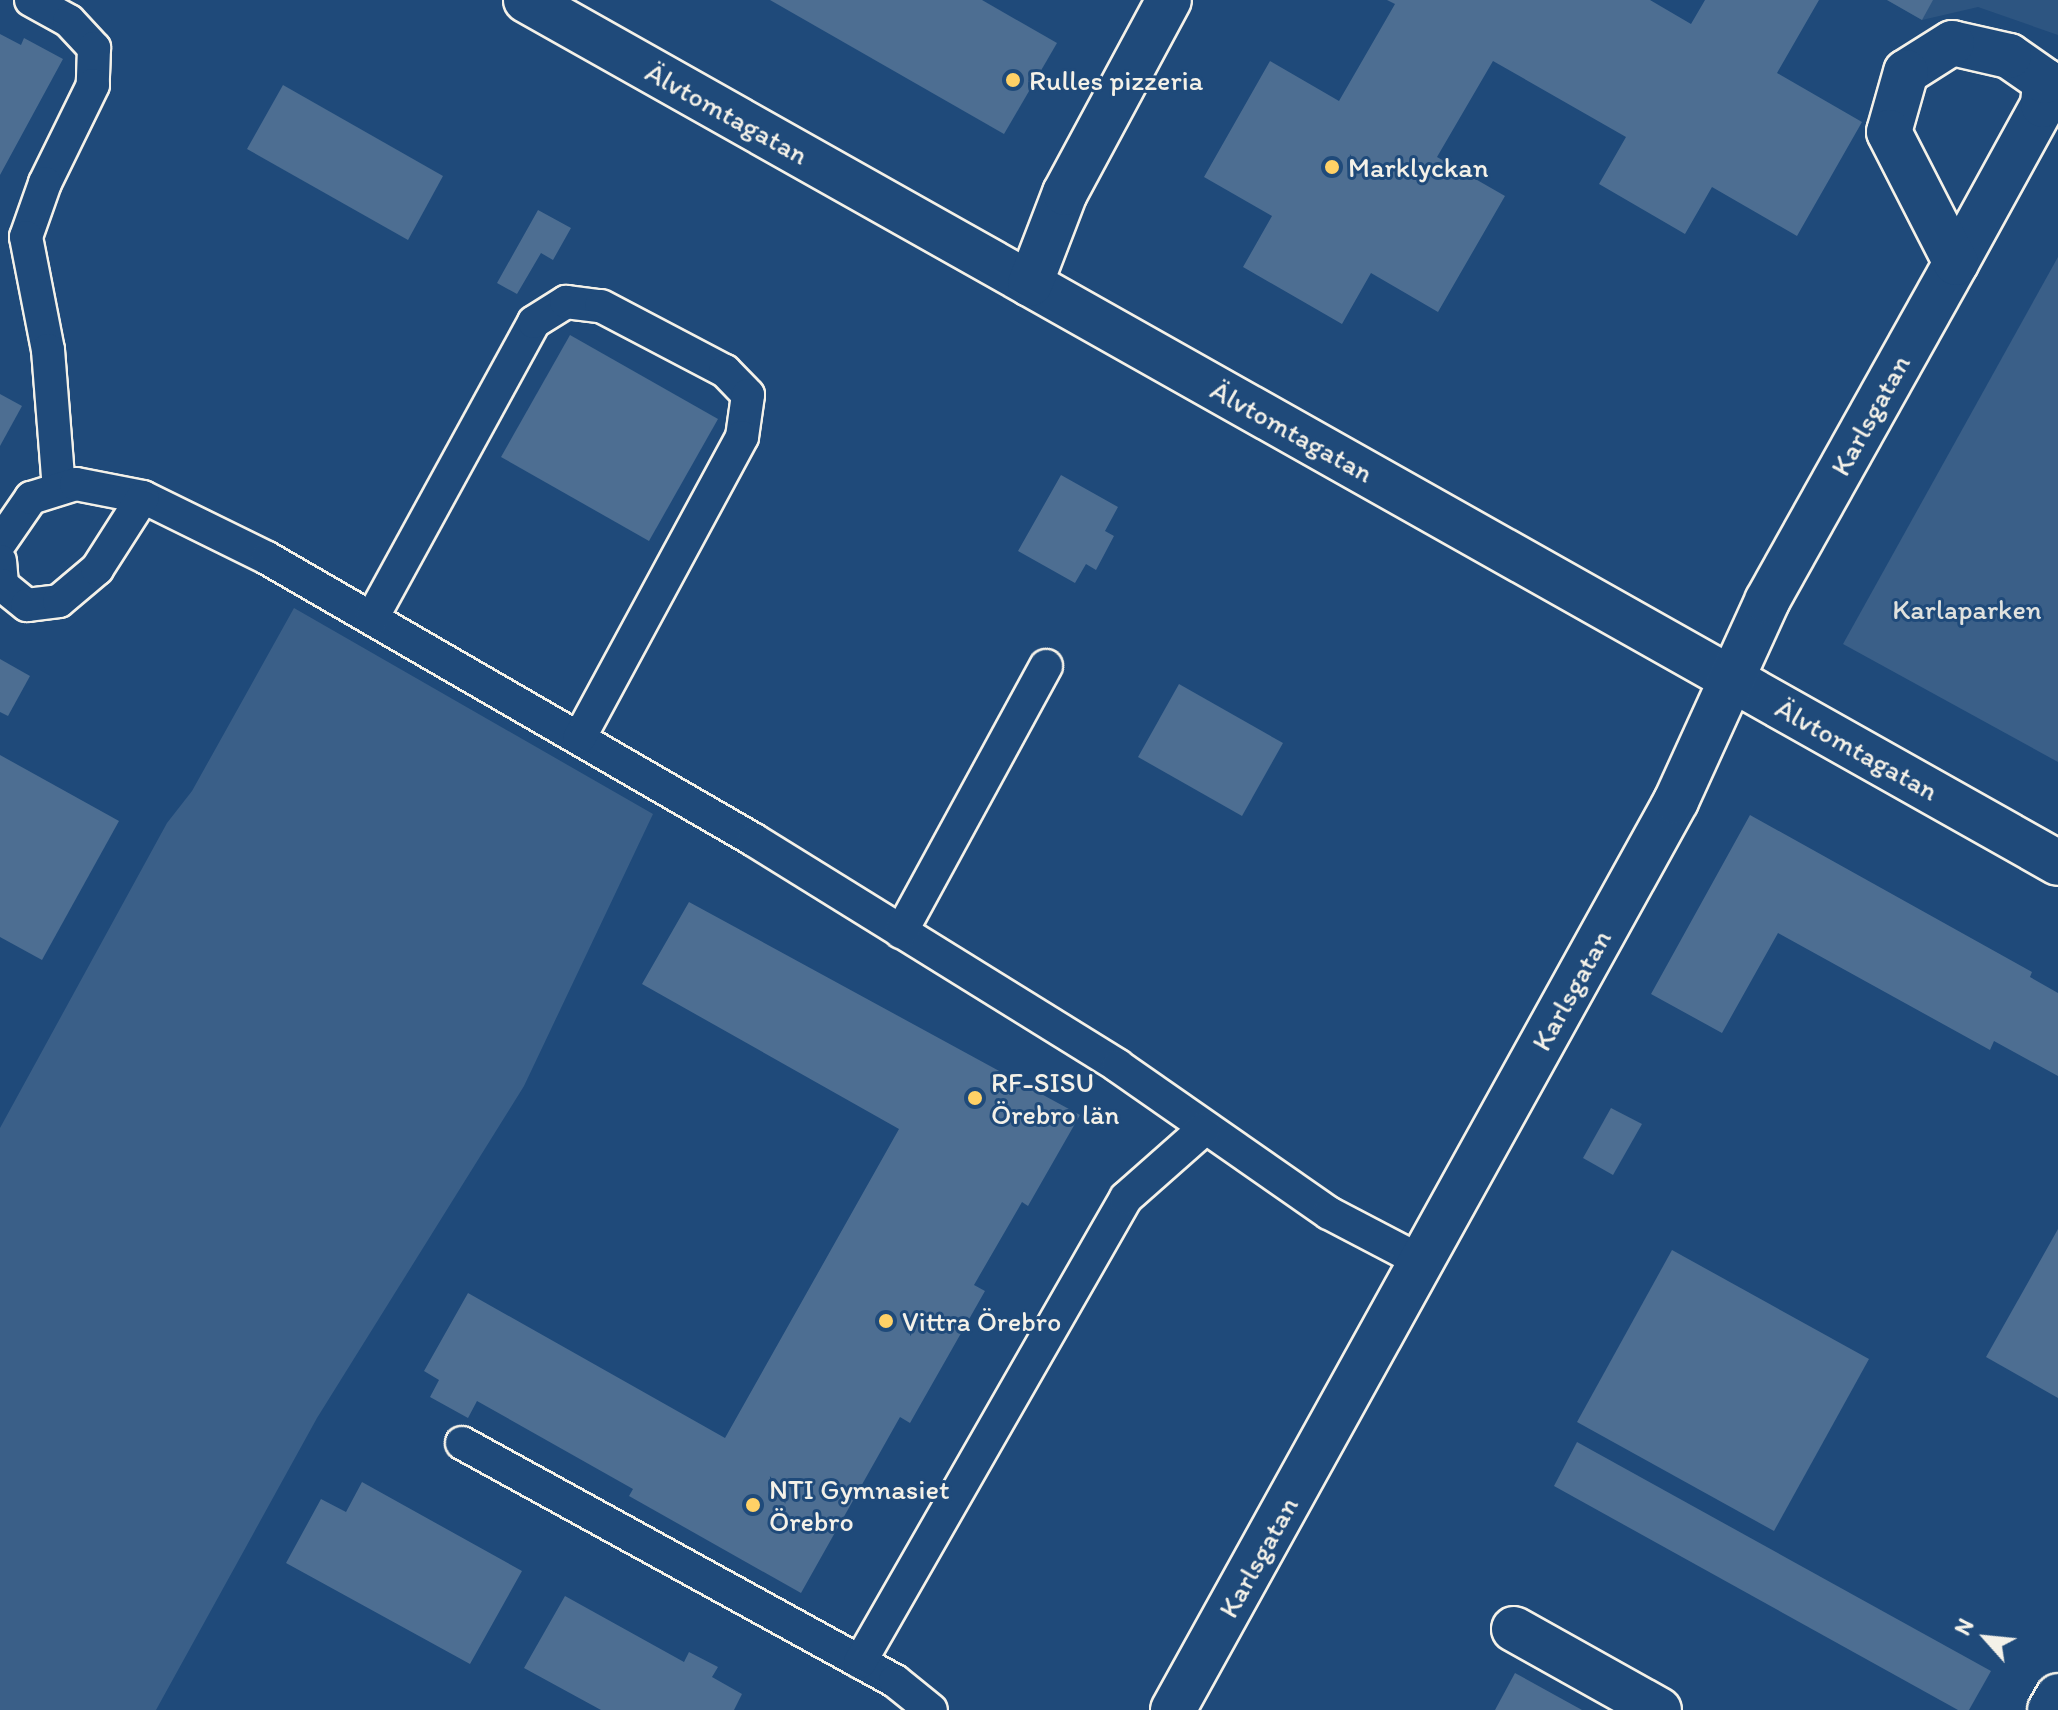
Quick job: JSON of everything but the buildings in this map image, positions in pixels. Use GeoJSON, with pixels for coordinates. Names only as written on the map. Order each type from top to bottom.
{"type":"FeatureCollection","features":[{"type":"Feature","properties":{"kind":"street","name":"Älvtomtagatan"},"geometry":{"type":"LineString","coordinates":[[526,0],[2058,863]]}},
{"type":"Feature","properties":{"kind":"street"},"geometry":{"type":"LineString","coordinates":[[1030,284],[1065,193],[1169,0]]}},
{"type":"Feature","properties":{"kind":"street","name":"Karlsgatan"},"geometry":{"type":"LineString","coordinates":[[1173,1710],[1676,801],[1729,677],[2043,105],[2045,81],[2009,56],[1952,43],[1906,72],[1889,132],[1956,263]]}},
{"type":"Feature","properties":{"kind":"street"},"geometry":{"type":"LineString","coordinates":[[1514,1629],[1659,1710]]}},
{"type":"Feature","properties":{"kind":"street"},"geometry":{"type":"LineString","coordinates":[[2050,1710],[2058,1696]]}},
{"type":"Feature","properties":{"kind":"lane"},"geometry":{"type":"LineString","coordinates":[[31,0],[69,21],[94,48],[93,85],[45,183],[26,237],[48,350],[59,489]]}},
{"type":"Feature","properties":{"kind":"lane"},"geometry":{"type":"LineString","coordinates":[[372,618],[534,322],[566,302],[601,306],[725,371],[748,395],[742,437],[579,738]]}},
{"type":"Feature","properties":{"kind":"lane"},"geometry":{"type":"LineString","coordinates":[[0,543],[31,498],[76,484],[143,497],[267,558],[579,738],[901,932],[1118,1066],[1204,1129],[1329,1213],[1421,1261]]}},
{"type":"Feature","properties":{"kind":"lane"},"geometry":{"type":"LineString","coordinates":[[0,561],[2,585],[27,605],[59,601],[97,569],[143,497]]}},
{"type":"Feature","properties":{"kind":"lane"},"geometry":{"type":"LineString","coordinates":[[901,932],[1046,666]]}},
{"type":"Feature","properties":{"kind":"lane"},"geometry":{"type":"LineString","coordinates":[[860,1662],[1126,1198],[1204,1129]]}},
{"type":"Feature","properties":{"kind":"lane"},"geometry":{"type":"LineString","coordinates":[[462,1443],[860,1662],[931,1710]]}},
{"type":"Feature","properties":{"kind":"shaded area"},"geometry":{"type":"Polygon","coordinates":[[[1887,0],[2058,0],[2058,35],[1978,7],[1922,20],[1887,0]]]}},
{"type":"Feature","properties":{"kind":"green space","name":"Karlaparken"},"geometry":{"type":"Polygon","coordinates":[[[2058,257],[2058,762],[1843,644],[2058,257]]]}},
{"type":"Feature","properties":{"kind":"green space"},"geometry":{"type":"Polygon","coordinates":[[[294,608],[653,814],[524,1086],[317,1418],[156,1710],[0,1710],[0,1128],[167,823],[192,791],[294,608]]]}},
{"type":"Feature","properties":{"kind":"place","name":"Rulles pizzeria"},"geometry":{"type":"Point","coordinates":[1013,80]}},
{"type":"Feature","properties":{"kind":"place","name":"Marklyckan"},"geometry":{"type":"Point","coordinates":[1332,167]}},
{"type":"Feature","properties":{"kind":"place","name":"RF-SISU Örebro län"},"geometry":{"type":"Point","coordinates":[975,1098]}},
{"type":"Feature","properties":{"kind":"place","name":"Vittra Örebro"},"geometry":{"type":"Point","coordinates":[886,1321]}},
{"type":"Feature","properties":{"kind":"place","name":"NTI Gymnasiet Örebro"},"geometry":{"type":"Point","coordinates":[753,1505]}}]}
